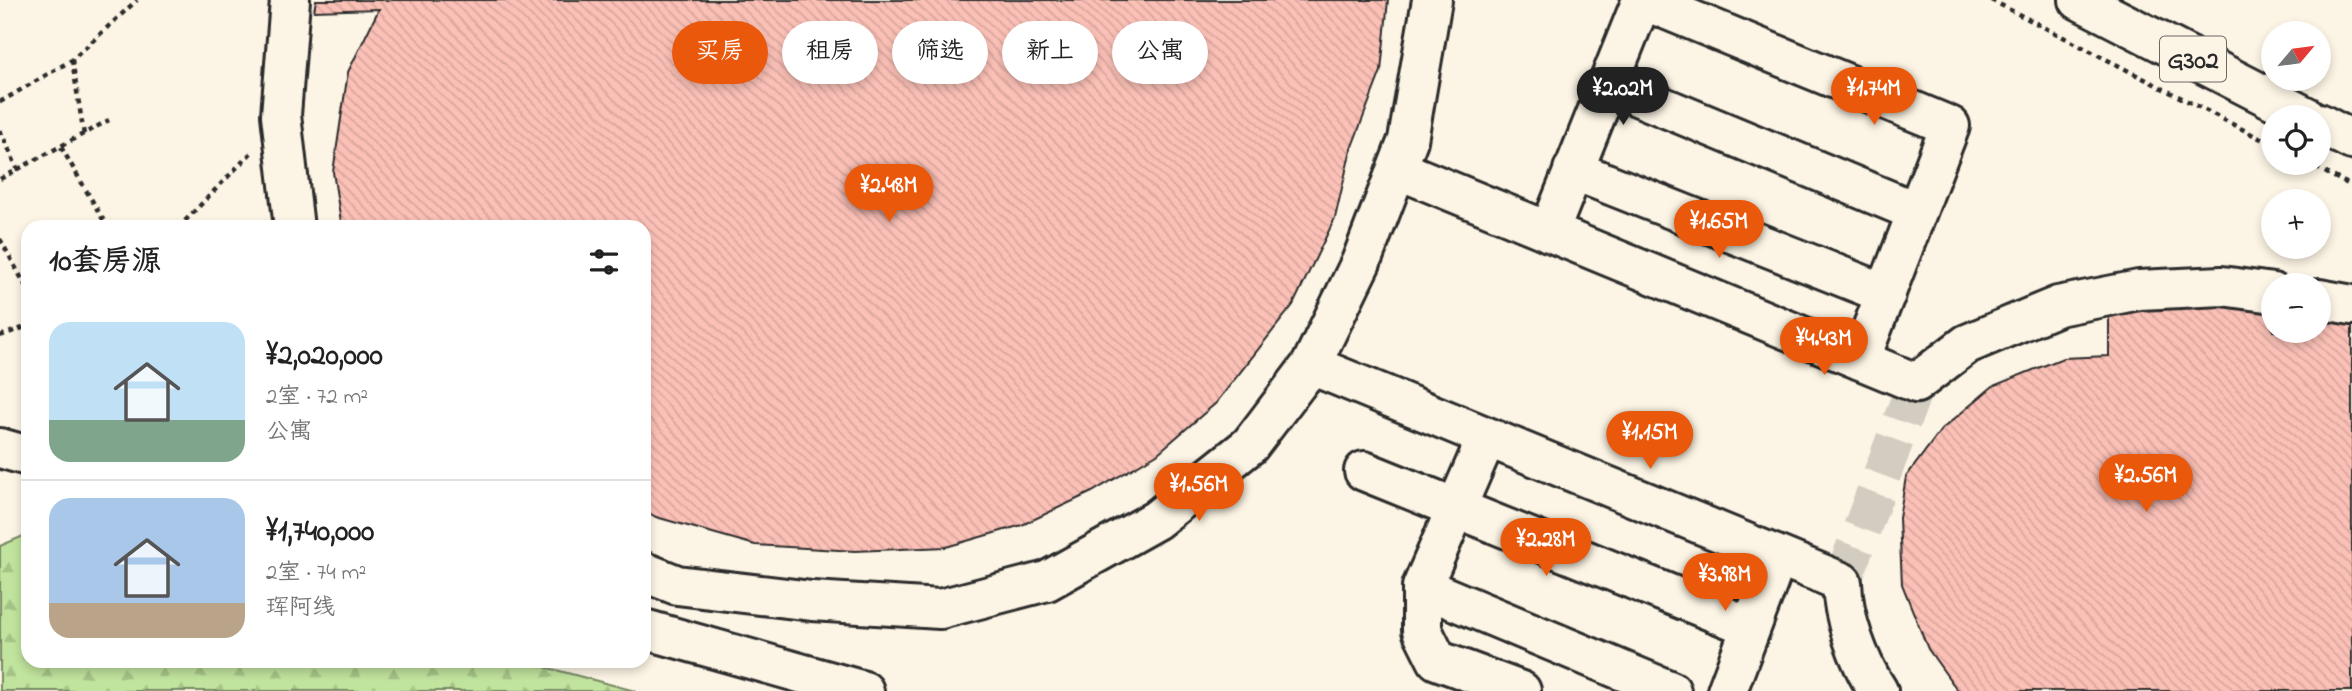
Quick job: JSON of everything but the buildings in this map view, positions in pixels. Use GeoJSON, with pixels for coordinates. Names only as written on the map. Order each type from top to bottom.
{"type":"FeatureCollection","features":[{"type":"Feature","properties":{"kind":"main road"},"geometry":{"type":"LineString","coordinates":[[290,0],[281,115],[293,220]]}},
{"type":"Feature","properties":{"kind":"main road"},"geometry":{"type":"LineString","coordinates":[[651,575],[677,584],[812,601],[940,609],[1046,581],[1156,520],[1250,445],[1311,365],[1361,262],[1408,140],[1432,0]]}},
{"type":"Feature","properties":{"kind":"main road"},"geometry":{"type":"LineString","coordinates":[[1549,232],[1642,0],[1950,127],[1860,360]]}},
{"type":"Feature","properties":{"kind":"main road","name":"G302"},"geometry":{"type":"LineString","coordinates":[[2080,0],[2284,105]]}},
{"type":"Feature","properties":{"kind":"main road"},"geometry":{"type":"LineString","coordinates":[[1608,84],[1917,212]]}},
{"type":"Feature","properties":{"kind":"main road"},"geometry":{"type":"LineString","coordinates":[[2331,129],[2352,140]]}},
{"type":"Feature","properties":{"kind":"main road"},"geometry":{"type":"LineString","coordinates":[[1397,169],[1916,383],[1967,344],[2058,306],[2139,290],[2222,286],[2261,291]]}},
{"type":"Feature","properties":{"kind":"main road"},"geometry":{"type":"LineString","coordinates":[[1573,170],[1886,294]]}},
{"type":"Feature","properties":{"kind":"main road"},"geometry":{"type":"LineString","coordinates":[[2331,301],[2352,305]]}},
{"type":"Feature","properties":{"kind":"main road"},"geometry":{"type":"LineString","coordinates":[[1311,365],[1842,582],[1843,605],[1866,672],[1878,691]]}},
{"type":"Feature","properties":{"kind":"main road"},"geometry":{"type":"LineString","coordinates":[[1487,436],[1422,587],[1422,630],[1437,660],[1521,691]]}},
{"type":"Feature","properties":{"kind":"main road"},"geometry":{"type":"LineString","coordinates":[[0,448],[21,454]]}},
{"type":"Feature","properties":{"kind":"main road"},"geometry":{"type":"LineString","coordinates":[[1364,471],[1455,510],[1751,627]]}},
{"type":"Feature","properties":{"kind":"main road"},"geometry":{"type":"LineString","coordinates":[[1727,691],[1778,556]]}},
{"type":"Feature","properties":{"kind":"main road"},"geometry":{"type":"LineString","coordinates":[[1422,587],[1663,689]]}},
{"type":"Feature","properties":{"kind":"main road"},"geometry":{"type":"LineString","coordinates":[[651,631],[864,691]]}},
{"type":"Feature","properties":{"kind":"path"},"geometry":{"type":"LineString","coordinates":[[0,102],[72,60],[137,0]]}},
{"type":"Feature","properties":{"kind":"path"},"geometry":{"type":"LineString","coordinates":[[1991,0],[2261,139]]}},
{"type":"Feature","properties":{"kind":"path"},"geometry":{"type":"LineString","coordinates":[[72,60],[84,135]]}},
{"type":"Feature","properties":{"kind":"path"},"geometry":{"type":"LineString","coordinates":[[0,179],[109,120]]}},
{"type":"Feature","properties":{"kind":"path"},"geometry":{"type":"LineString","coordinates":[[0,130],[18,170]]}},
{"type":"Feature","properties":{"kind":"path"},"geometry":{"type":"LineString","coordinates":[[186,220],[254,149],[282,134]]}},
{"type":"Feature","properties":{"kind":"path"},"geometry":{"type":"LineString","coordinates":[[61,147],[103,220]]}},
{"type":"Feature","properties":{"kind":"path"},"geometry":{"type":"LineString","coordinates":[[2330,175],[2352,186]]}},
{"type":"Feature","properties":{"kind":"path"},"geometry":{"type":"LineString","coordinates":[[0,239],[21,277]]}},
{"type":"Feature","properties":{"kind":"path"},"geometry":{"type":"LineString","coordinates":[[0,337],[21,329]]}},
{"type":"Feature","properties":{"kind":"green space"},"geometry":{"type":"Polygon","coordinates":[[[21,537],[21,668],[549,668],[635,691],[0,691],[0,546],[21,537]]]}},
{"type":"Feature","properties":{"kind":"tunnel"},"geometry":{"type":"LineString","coordinates":[[1842,582],[1916,383]]}}]}
